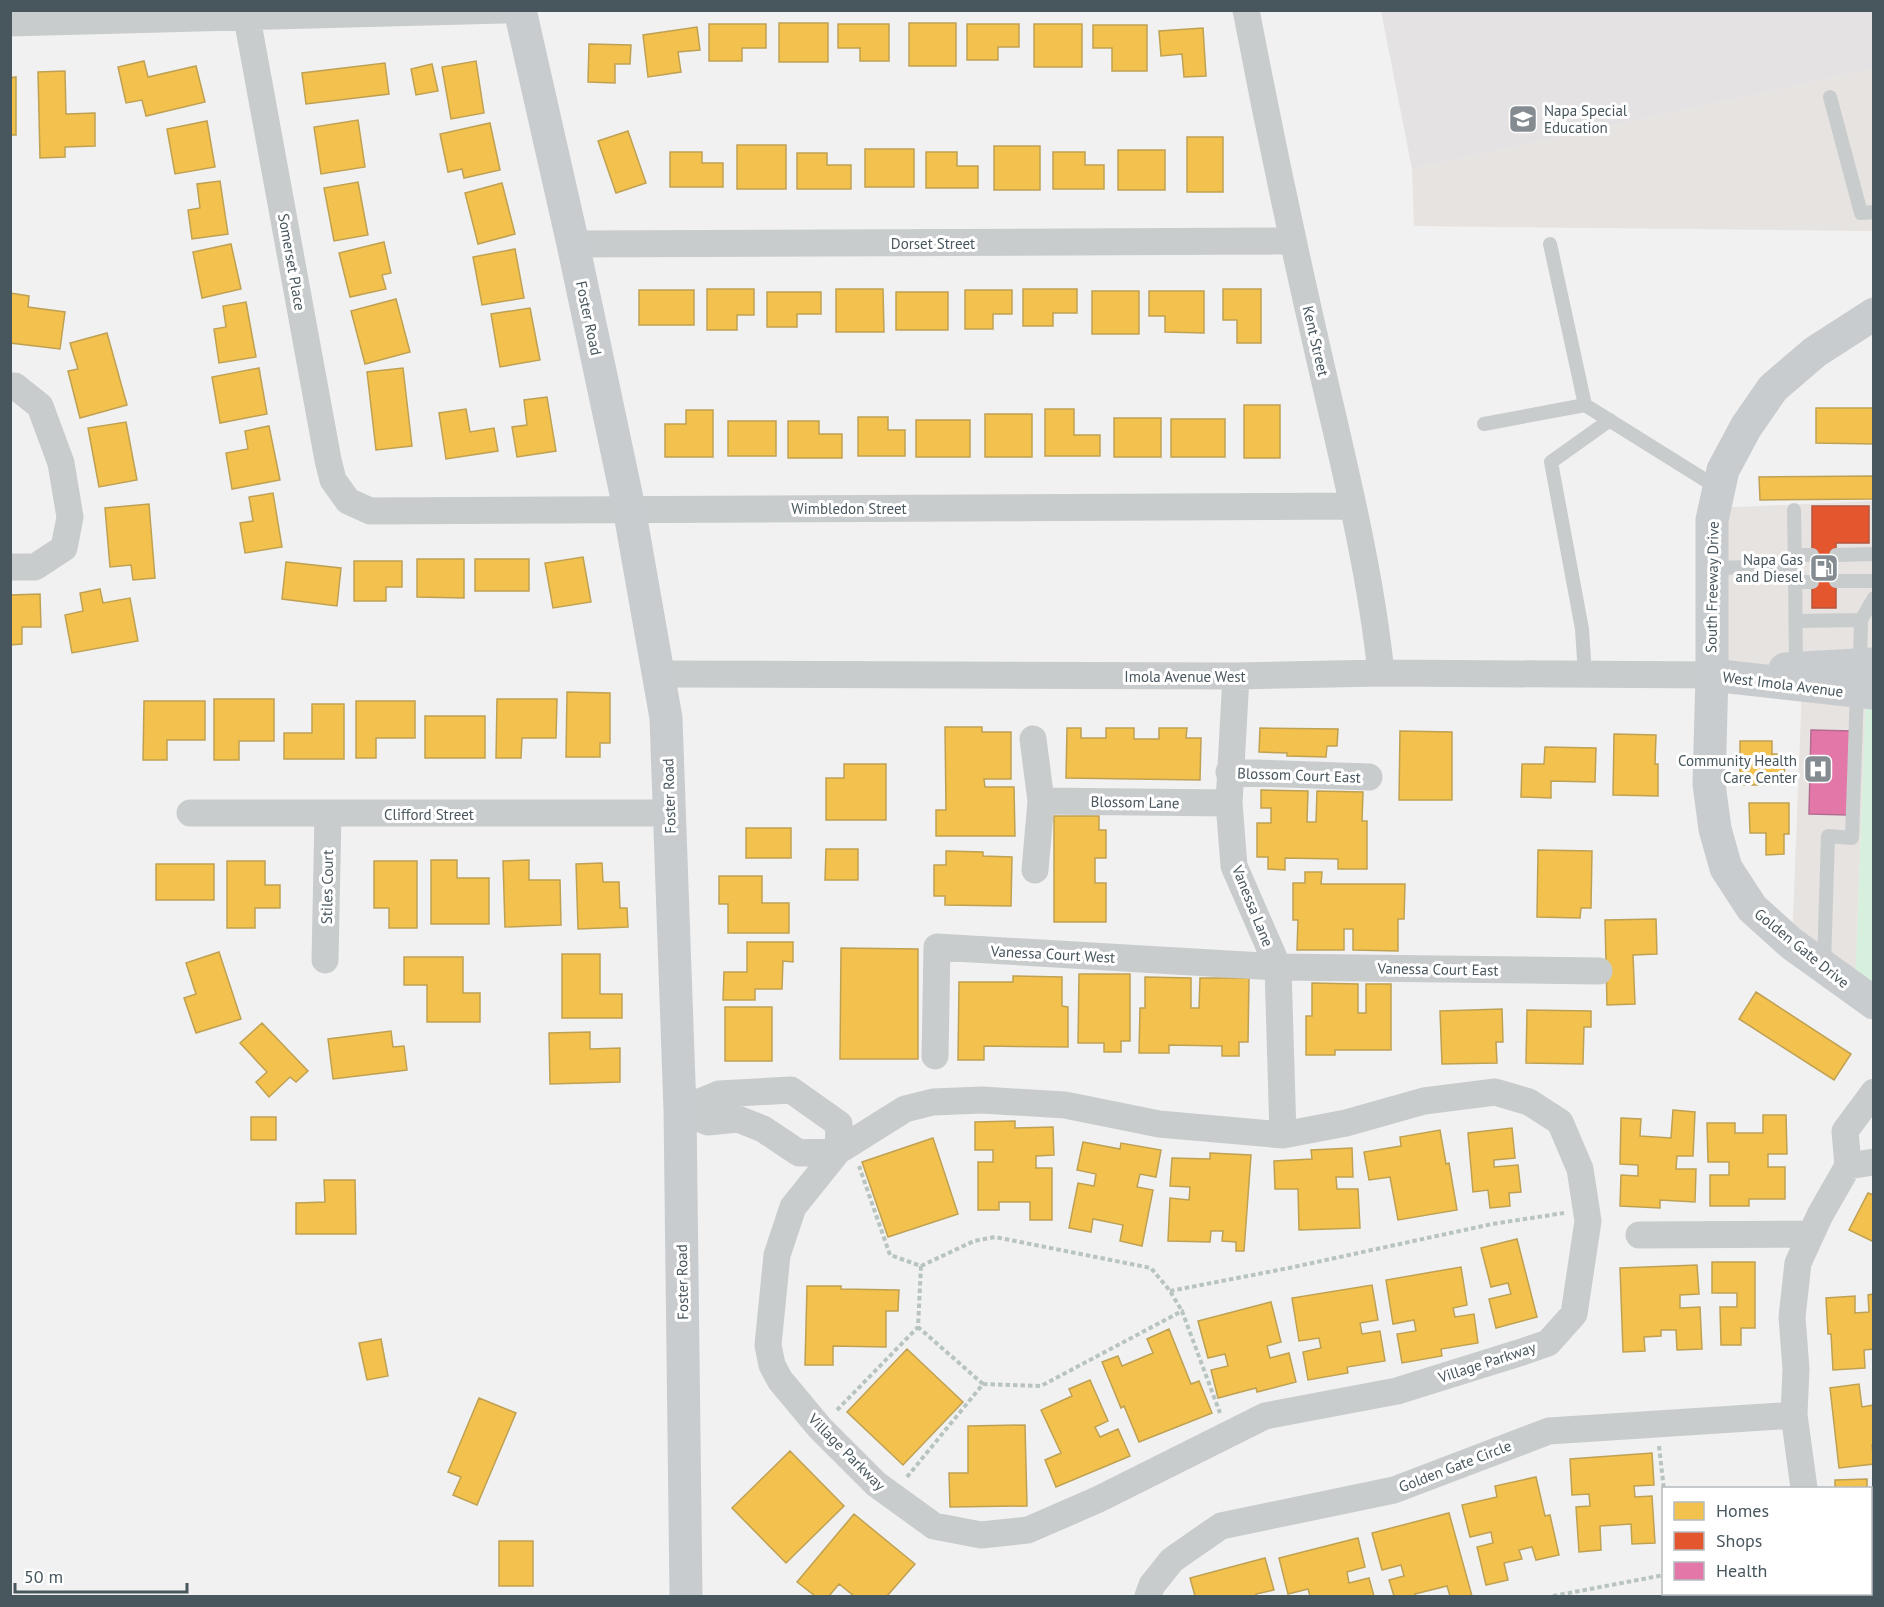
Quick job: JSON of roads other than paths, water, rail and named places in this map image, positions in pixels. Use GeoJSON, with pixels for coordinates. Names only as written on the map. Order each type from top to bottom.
{"type":"FeatureCollection","features":[{"type":"Feature","properties":{"kind":"street"},"geometry":{"type":"LineString","coordinates":[[10,23],[504,10]]}},
{"type":"Feature","properties":{"kind":"street","name":"Foster Road"},"geometry":{"type":"LineString","coordinates":[[520,10],[629,508],[666,718],[680,1110],[686,1596]]}},
{"type":"Feature","properties":{"kind":"street","name":"Kent Street"},"geometry":{"type":"LineString","coordinates":[[1246,10],[1293,241],[1353,506],[1378,642],[1381,673]]}},
{"type":"Feature","properties":{"kind":"street","name":"Somerset Place"},"geometry":{"type":"LineString","coordinates":[[247,18],[328,460],[333,480],[348,501]]}},
{"type":"Feature","properties":{"kind":"street","name":"Dorset Street"},"geometry":{"type":"LineString","coordinates":[[573,244],[1293,241]]}},
{"type":"Feature","properties":{"kind":"street","name":"South Freeway Drive"},"geometry":{"type":"LineString","coordinates":[[1712,675],[1712,520],[1723,470],[1746,426],[1773,388],[1815,352],[1874,314]]}},
{"type":"Feature","properties":{"kind":"street"},"geometry":{"type":"LineString","coordinates":[[10,386],[15,386],[40,406],[61,463],[70,517],[64,548],[35,567],[10,567]]}},
{"type":"Feature","properties":{"kind":"street","name":"Wimbledon Street"},"geometry":{"type":"LineString","coordinates":[[348,501],[370,511],[1353,506]]}},
{"type":"Feature","properties":{"kind":"street","name":"Imola Avenue West"},"geometry":{"type":"LineString","coordinates":[[658,674],[1712,675]]}},
{"type":"Feature","properties":{"kind":"street","name":"West Imola Avenue"},"geometry":{"type":"LineString","coordinates":[[1712,675],[1866,678]]}},
{"type":"Feature","properties":{"kind":"street","name":"Golden Gate Drive"},"geometry":{"type":"LineString","coordinates":[[1712,675],[1708,784],[1715,829],[1726,868],[1752,908],[1792,944],[1874,1003]]}},
{"type":"Feature","properties":{"kind":"street","name":"Vanessa Lane"},"geometry":{"type":"LineString","coordinates":[[1236,676],[1229,803],[1234,866],[1278,966],[1283,1135]]}},
{"type":"Feature","properties":{"kind":"street"},"geometry":{"type":"LineString","coordinates":[[1033,739],[1041,801],[1035,870]]}},
{"type":"Feature","properties":{"kind":"street","name":"Blossom Court East"},"geometry":{"type":"LineString","coordinates":[[1230,772],[1369,777]]}},
{"type":"Feature","properties":{"kind":"street","name":"Blossom Lane"},"geometry":{"type":"LineString","coordinates":[[1041,801],[1229,803]]}},
{"type":"Feature","properties":{"kind":"street","name":"Clifford Street"},"geometry":{"type":"LineString","coordinates":[[190,813],[669,813]]}},
{"type":"Feature","properties":{"kind":"street","name":"Stiles Court"},"geometry":{"type":"LineString","coordinates":[[325,960],[328,814]]}},
{"type":"Feature","properties":{"kind":"street","name":"Vanessa Court West"},"geometry":{"type":"LineString","coordinates":[[935,1056],[938,947],[1278,966]]}},
{"type":"Feature","properties":{"kind":"street","name":"Vanessa Court East"},"geometry":{"type":"LineString","coordinates":[[1278,966],[1599,971]]}},
{"type":"Feature","properties":{"kind":"street"},"geometry":{"type":"LineString","coordinates":[[680,1110],[719,1094],[791,1090],[839,1124],[844,1147]]}},
{"type":"Feature","properties":{"kind":"street","name":"Village Parkway"},"geometry":{"type":"LineString","coordinates":[[1495,1092],[1529,1102],[1560,1122],[1580,1169],[1588,1221],[1574,1314],[1548,1343],[1397,1391],[1265,1416],[1099,1499],[1028,1530],[981,1535],[934,1526],[876,1484],[819,1428],[780,1380],[772,1365],[768,1345],[777,1255],[793,1207],[844,1147],[905,1109],[933,1102],[982,1100],[1065,1105],[1159,1124],[1283,1135],[1346,1124],[1424,1101],[1495,1092]]}},
{"type":"Feature","properties":{"kind":"street"},"geometry":{"type":"LineString","coordinates":[[1804,1487],[1794,1415],[1796,1369],[1792,1317],[1798,1263],[1820,1215],[1861,1164],[1845,1131],[1874,1092]]}},
{"type":"Feature","properties":{"kind":"street","name":"Village Parkway"},"geometry":{"type":"LineString","coordinates":[[680,1110],[708,1122],[738,1119],[763,1129],[799,1153],[844,1147]]}},
{"type":"Feature","properties":{"kind":"street"},"geometry":{"type":"LineString","coordinates":[[1639,1235],[1811,1234]]}},
{"type":"Feature","properties":{"kind":"street","name":"Golden Gate Circle"},"geometry":{"type":"LineString","coordinates":[[1148,1596],[1152,1585],[1172,1560],[1221,1526],[1394,1490],[1549,1431],[1794,1415]]}},
{"type":"Feature","properties":{"kind":"lane"},"geometry":{"type":"LineString","coordinates":[[1830,97],[1861,213],[1874,212]]}},
{"type":"Feature","properties":{"kind":"lane"},"geometry":{"type":"LineString","coordinates":[[1550,244],[1586,405]]}},
{"type":"Feature","properties":{"kind":"lane"},"geometry":{"type":"LineString","coordinates":[[1484,424],[1586,405],[1719,489]]}},
{"type":"Feature","properties":{"kind":"lane"},"geometry":{"type":"LineString","coordinates":[[1585,675],[1582,629],[1551,462],[1610,420]]}},
{"type":"Feature","properties":{"kind":"lane"},"geometry":{"type":"LineString","coordinates":[[1794,510],[1796,676]]}},
{"type":"Feature","properties":{"kind":"lane"},"geometry":{"type":"LineString","coordinates":[[1712,568],[1795,560],[1812,555]]}},
{"type":"Feature","properties":{"kind":"lane"},"geometry":{"type":"LineString","coordinates":[[1836,555],[1874,555]]}},
{"type":"Feature","properties":{"kind":"lane"},"geometry":{"type":"LineString","coordinates":[[1836,581],[1874,581]]}},
{"type":"Feature","properties":{"kind":"lane"},"geometry":{"type":"LineString","coordinates":[[1796,582],[1812,582]]}},
{"type":"Feature","properties":{"kind":"lane"},"geometry":{"type":"LineString","coordinates":[[1824,966],[1828,836],[1852,838],[1866,678],[1861,620],[1874,598]]}},
{"type":"Feature","properties":{"kind":"lane"},"geometry":{"type":"LineString","coordinates":[[1797,621],[1861,620]]}},
{"type":"Feature","properties":{"kind":"place","name":"Napa Special Education"},"geometry":{"type":"Point","coordinates":[1523,119]}},
{"type":"Feature","properties":{"kind":"place","name":"Napa Gas and Diesel"},"geometry":{"type":"Point","coordinates":[1824,568]}},
{"type":"Feature","properties":{"kind":"place","name":"Community Health Care Center"},"geometry":{"type":"Point","coordinates":[1818,769]}}]}
